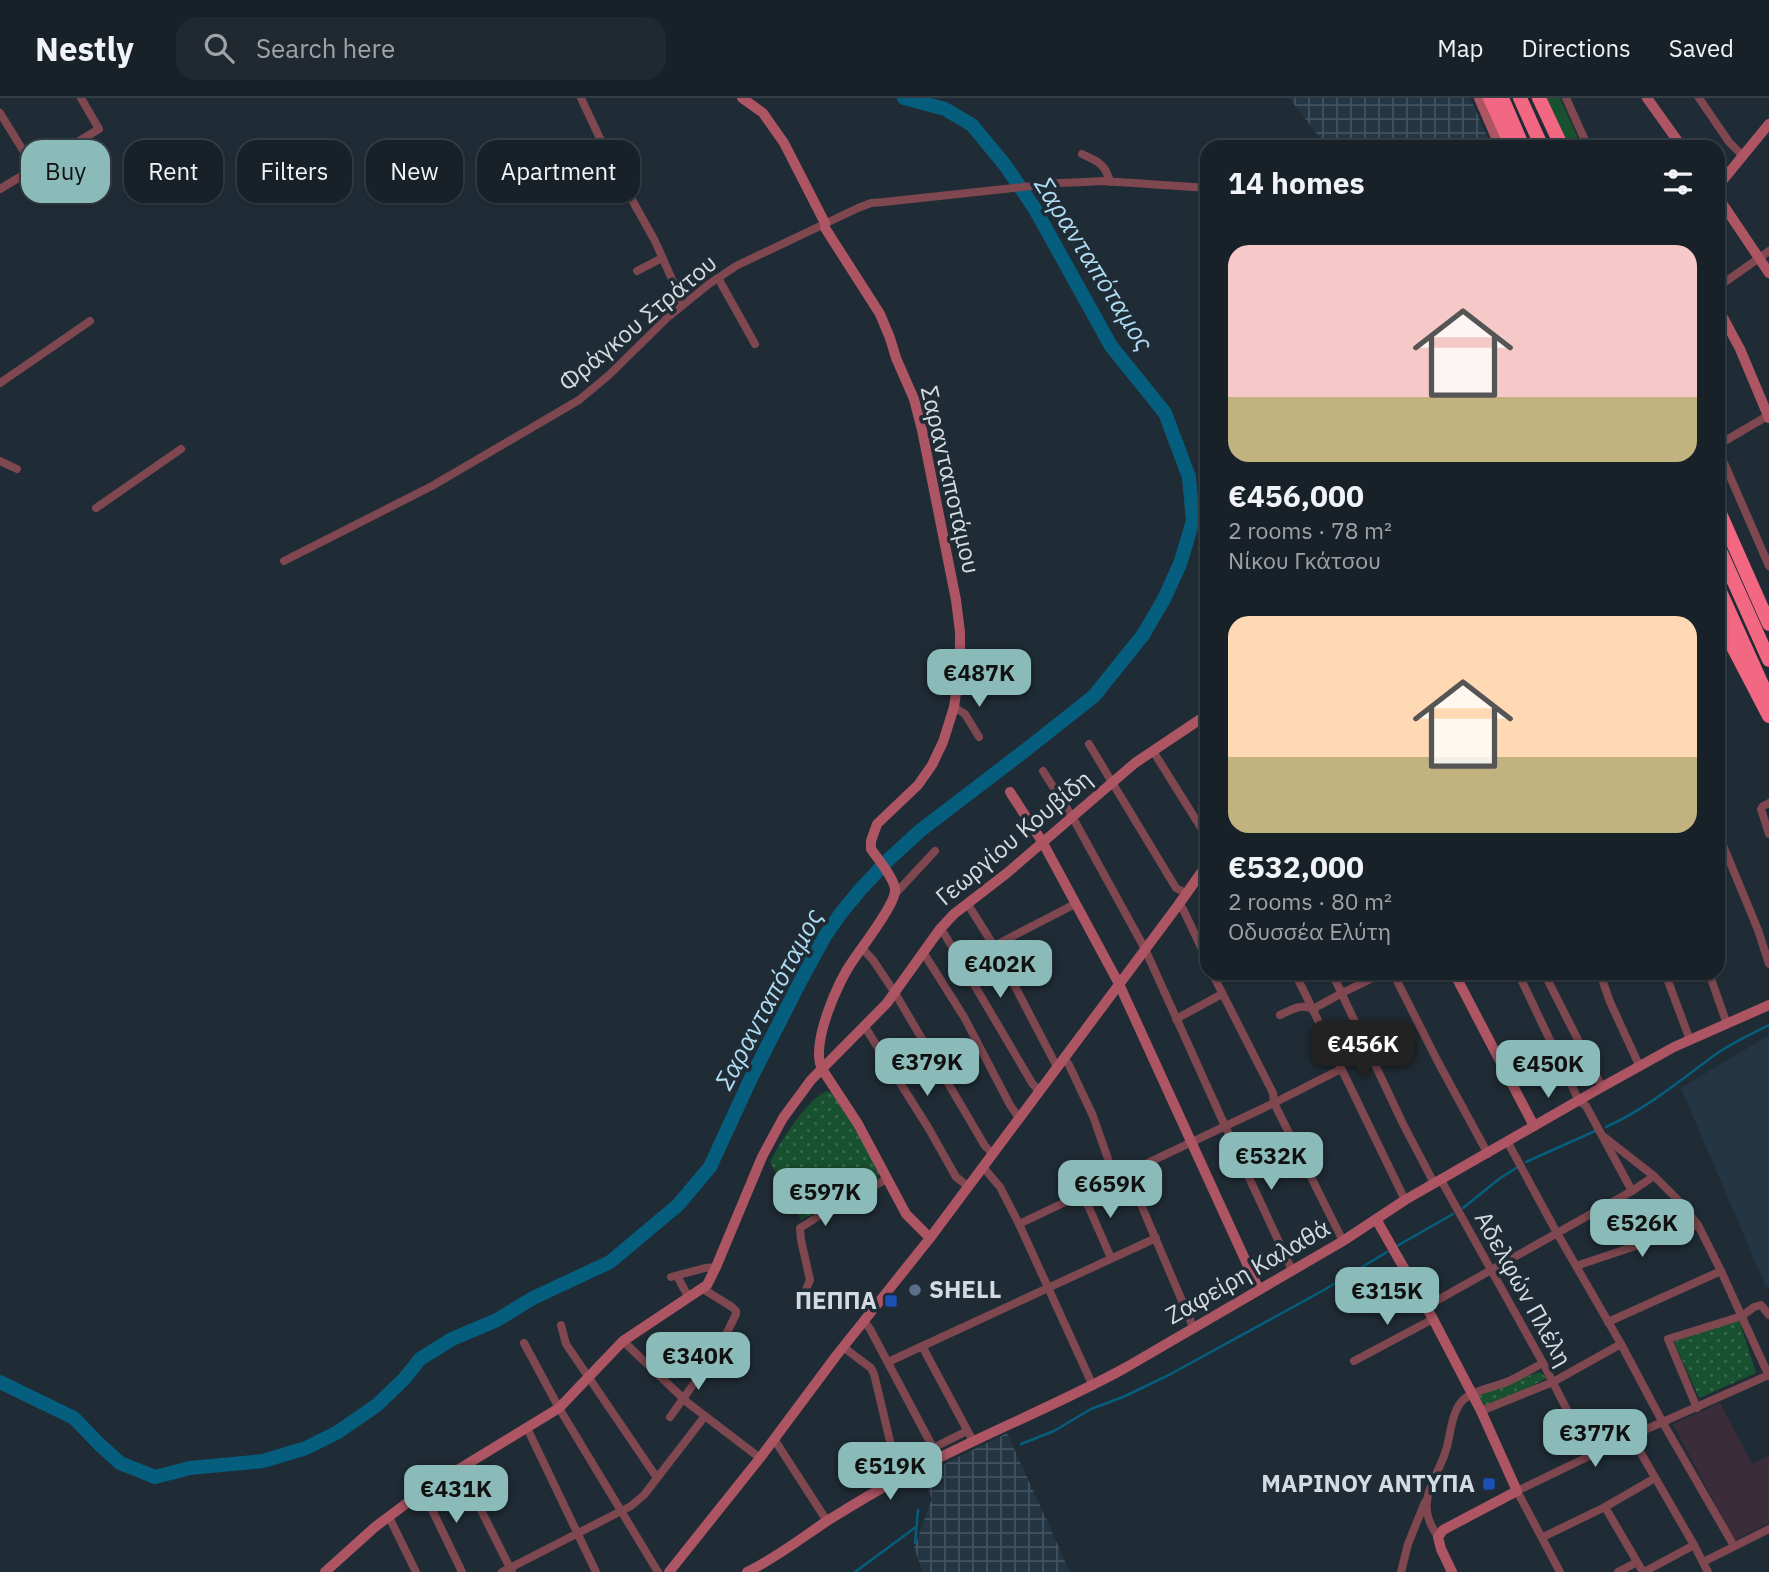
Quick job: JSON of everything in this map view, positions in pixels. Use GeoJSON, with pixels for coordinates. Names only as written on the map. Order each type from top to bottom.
{"type":"FeatureCollection","features":[{"type":"Feature","properties":{"kind":"highway"},"geometry":{"type":"LineString","coordinates":[[1490,98],[1509,140]]}},
{"type":"Feature","properties":{"kind":"highway"},"geometry":{"type":"LineString","coordinates":[[1502,98],[1520,140]]}},
{"type":"Feature","properties":{"kind":"highway"},"geometry":{"type":"LineString","coordinates":[[1520,98],[1539,140]]}},
{"type":"Feature","properties":{"kind":"highway"},"geometry":{"type":"LineString","coordinates":[[1539,98],[1559,140]]}},
{"type":"Feature","properties":{"kind":"highway"},"geometry":{"type":"LineString","coordinates":[[1725,525],[1769,624]]}},
{"type":"Feature","properties":{"kind":"highway"},"geometry":{"type":"LineString","coordinates":[[1725,562],[1769,660]]}},
{"type":"Feature","properties":{"kind":"highway"},"geometry":{"type":"LineString","coordinates":[[1725,603],[1769,700]]}},
{"type":"Feature","properties":{"kind":"highway"},"geometry":{"type":"LineString","coordinates":[[1725,631],[1769,716]]}},
{"type":"Feature","properties":{"kind":"street"},"geometry":{"type":"LineString","coordinates":[[81,98],[99,129],[81,140]]}},
{"type":"Feature","properties":{"kind":"street"},"geometry":{"type":"LineString","coordinates":[[582,98],[601,140]]}},
{"type":"Feature","properties":{"kind":"street","name":"Σαρανταποτάμου"},"geometry":{"type":"LineString","coordinates":[[742,98],[763,113],[784,144],[825,223],[825,229],[880,314],[918,411],[956,600],[960,666],[954,708],[943,743],[918,785],[877,824],[872,841],[871,849],[895,886],[895,894]]}},
{"type":"Feature","properties":{"kind":"street"},"geometry":{"type":"LineString","coordinates":[[1479,98],[1497,140]]}},
{"type":"Feature","properties":{"kind":"street"},"geometry":{"type":"LineString","coordinates":[[1566,98],[1585,140]]}},
{"type":"Feature","properties":{"kind":"street"},"geometry":{"type":"LineString","coordinates":[[1647,98],[1677,140]]}},
{"type":"Feature","properties":{"kind":"street"},"geometry":{"type":"LineString","coordinates":[[1699,98],[1728,142],[1742,156]]}},
{"type":"Feature","properties":{"kind":"street"},"geometry":{"type":"LineString","coordinates":[[0,113],[21,147]]}},
{"type":"Feature","properties":{"kind":"street"},"geometry":{"type":"LineString","coordinates":[[1725,173],[1769,124]]}},
{"type":"Feature","properties":{"kind":"street"},"geometry":{"type":"LineString","coordinates":[[1082,154],[1102,164],[1107,170],[1110,182]]}},
{"type":"Feature","properties":{"kind":"street"},"geometry":{"type":"LineString","coordinates":[[0,189],[21,176]]}},
{"type":"Feature","properties":{"kind":"street","name":"Φράγκου Στράτου"},"geometry":{"type":"LineString","coordinates":[[284,561],[432,486],[579,400],[683,304],[736,266],[871,203],[1060,183],[1110,182],[1200,188]]}},
{"type":"Feature","properties":{"kind":"street"},"geometry":{"type":"LineString","coordinates":[[633,203],[683,304]]}},
{"type":"Feature","properties":{"kind":"street"},"geometry":{"type":"LineString","coordinates":[[1725,208],[1769,273]]}},
{"type":"Feature","properties":{"kind":"street"},"geometry":{"type":"LineString","coordinates":[[1725,213],[1731,217]]}},
{"type":"Feature","properties":{"kind":"street"},"geometry":{"type":"LineString","coordinates":[[1725,282],[1769,251]]}},
{"type":"Feature","properties":{"kind":"street"},"geometry":{"type":"LineString","coordinates":[[637,271],[662,258]]}},
{"type":"Feature","properties":{"kind":"street"},"geometry":{"type":"LineString","coordinates":[[718,278],[755,344]]}},
{"type":"Feature","properties":{"kind":"street"},"geometry":{"type":"LineString","coordinates":[[0,383],[90,321]]}},
{"type":"Feature","properties":{"kind":"street"},"geometry":{"type":"LineString","coordinates":[[1725,321],[1769,416],[1725,443]]}},
{"type":"Feature","properties":{"kind":"street"},"geometry":{"type":"LineString","coordinates":[[96,508],[181,449]]}},
{"type":"Feature","properties":{"kind":"street"},"geometry":{"type":"LineString","coordinates":[[0,461],[16,469]]}},
{"type":"Feature","properties":{"kind":"street"},"geometry":{"type":"LineString","coordinates":[[1725,463],[1769,566]]}},
{"type":"Feature","properties":{"kind":"street"},"geometry":{"type":"LineString","coordinates":[[954,708],[965,714],[979,737]]}},
{"type":"Feature","properties":{"kind":"street","name":"Γεωργίου Κουβίδη"},"geometry":{"type":"LineString","coordinates":[[325,1572],[423,1491],[559,1408],[623,1341],[707,1286],[762,1157],[778,1127],[811,1080],[895,993],[940,929],[967,903],[1073,818],[1135,763],[1200,720]]}},
{"type":"Feature","properties":{"kind":"street"},"geometry":{"type":"LineString","coordinates":[[1089,744],[1175,888],[1186,893]]}},
{"type":"Feature","properties":{"kind":"street"},"geometry":{"type":"LineString","coordinates":[[1153,751],[1200,826]]}},
{"type":"Feature","properties":{"kind":"street"},"geometry":{"type":"LineString","coordinates":[[1043,771],[1073,818],[1145,949],[1292,1270]]}},
{"type":"Feature","properties":{"kind":"street"},"geometry":{"type":"LineString","coordinates":[[1010,792],[1042,843],[1119,984],[1259,1290]]}},
{"type":"Feature","properties":{"kind":"street"},"geometry":{"type":"LineString","coordinates":[[1769,803],[1761,809],[1769,834]]}},
{"type":"Feature","properties":{"kind":"street"},"geometry":{"type":"LineString","coordinates":[[930,1238],[906,1214],[858,1124],[818,1062],[819,1046],[829,1012],[844,974],[895,894],[935,851]]}},
{"type":"Feature","properties":{"kind":"street"},"geometry":{"type":"LineString","coordinates":[[1725,851],[1769,964]]}},
{"type":"Feature","properties":{"kind":"street"},"geometry":{"type":"LineString","coordinates":[[1725,862],[1729,861]]}},
{"type":"Feature","properties":{"kind":"street"},"geometry":{"type":"LineString","coordinates":[[669,1572],[969,1187],[1200,874]]}},
{"type":"Feature","properties":{"kind":"street"},"geometry":{"type":"LineString","coordinates":[[967,903],[1060,1062],[1069,1065],[1093,1116],[1115,1179]]}},
{"type":"Feature","properties":{"kind":"street"},"geometry":{"type":"LineString","coordinates":[[994,946],[1075,904]]}},
{"type":"Feature","properties":{"kind":"street"},"geometry":{"type":"LineString","coordinates":[[1179,904],[1200,945]]}},
{"type":"Feature","properties":{"kind":"street"},"geometry":{"type":"LineString","coordinates":[[940,929],[1039,1091]]}},
{"type":"Feature","properties":{"kind":"street"},"geometry":{"type":"LineString","coordinates":[[862,948],[895,993],[985,1146],[993,1154]]}},
{"type":"Feature","properties":{"kind":"street"},"geometry":{"type":"LineString","coordinates":[[923,952],[964,1017],[1019,1118]]}},
{"type":"Feature","properties":{"kind":"street"},"geometry":{"type":"LineString","coordinates":[[1215,980],[1273,1093],[1274,1103],[1343,1241]]}},
{"type":"Feature","properties":{"kind":"street"},"geometry":{"type":"LineString","coordinates":[[1298,980],[1405,1200]]}},
{"type":"Feature","properties":{"kind":"street","name":"Αδελφών Πλέλη"},"geometry":{"type":"LineString","coordinates":[[1336,980],[1404,1124],[1543,1363],[1590,1455]]}},
{"type":"Feature","properties":{"kind":"street"},"geometry":{"type":"LineString","coordinates":[[1313,1009],[1369,980]]}},
{"type":"Feature","properties":{"kind":"street"},"geometry":{"type":"LineString","coordinates":[[1397,980],[1488,1154]]}},
{"type":"Feature","properties":{"kind":"street"},"geometry":{"type":"LineString","coordinates":[[1458,980],[1534,1126]]}},
{"type":"Feature","properties":{"kind":"street"},"geometry":{"type":"LineString","coordinates":[[1521,980],[1578,1101],[1586,1106],[1632,1191]]}},
{"type":"Feature","properties":{"kind":"street"},"geometry":{"type":"LineString","coordinates":[[1548,980],[1602,1087]]}},
{"type":"Feature","properties":{"kind":"street"},"geometry":{"type":"LineString","coordinates":[[1603,980],[1640,1067]]}},
{"type":"Feature","properties":{"kind":"street"},"geometry":{"type":"LineString","coordinates":[[1668,980],[1690,1040]]}},
{"type":"Feature","properties":{"kind":"street"},"geometry":{"type":"LineString","coordinates":[[1711,980],[1727,1024]]}},
{"type":"Feature","properties":{"kind":"street"},"geometry":{"type":"LineString","coordinates":[[1176,1019],[1222,994]]}},
{"type":"Feature","properties":{"kind":"street","name":"Ζαφείρη Καλαθά"},"geometry":{"type":"LineString","coordinates":[[747,1572],[899,1479],[936,1452],[1093,1386],[1343,1241],[1405,1200],[1602,1087],[1690,1040],[1769,1005]]}},
{"type":"Feature","properties":{"kind":"street"},"geometry":{"type":"LineString","coordinates":[[1280,1015],[1297,1007],[1307,1006],[1313,1009]]}},
{"type":"Feature","properties":{"kind":"street"},"geometry":{"type":"LineString","coordinates":[[865,1027],[956,1177],[969,1187]]}},
{"type":"Feature","properties":{"kind":"street"},"geometry":{"type":"LineString","coordinates":[[1019,1224],[1128,1174],[1341,1069]]}},
{"type":"Feature","properties":{"kind":"street"},"geometry":{"type":"LineString","coordinates":[[1438,1537],[1443,1530],[1590,1455],[1769,1376],[1698,1225],[1654,1176],[1604,1137]]}},
{"type":"Feature","properties":{"kind":"street"},"geometry":{"type":"LineString","coordinates":[[1507,1141],[1621,1343],[1662,1423],[1734,1546]]}},
{"type":"Feature","properties":{"kind":"street"},"geometry":{"type":"LineString","coordinates":[[983,1167],[1000,1187],[1019,1224],[1093,1386]]}},
{"type":"Feature","properties":{"kind":"street"},"geometry":{"type":"LineString","coordinates":[[1128,1174],[1194,1329]]}},
{"type":"Feature","properties":{"kind":"street"},"geometry":{"type":"LineString","coordinates":[[1427,1306],[1654,1176]]}},
{"type":"Feature","properties":{"kind":"street"},"geometry":{"type":"LineString","coordinates":[[805,1292],[810,1280],[800,1228],[887,1179]]}},
{"type":"Feature","properties":{"kind":"street"},"geometry":{"type":"LineString","coordinates":[[1083,1195],[1111,1258]]}},
{"type":"Feature","properties":{"kind":"street"},"geometry":{"type":"LineString","coordinates":[[1376,1219],[1427,1306],[1481,1411],[1517,1491],[1560,1572]]}},
{"type":"Feature","properties":{"kind":"street"},"geometry":{"type":"LineString","coordinates":[[1576,1266],[1698,1225]]}},
{"type":"Feature","properties":{"kind":"street"},"geometry":{"type":"LineString","coordinates":[[888,1362],[1156,1238]]}},
{"type":"Feature","properties":{"kind":"street"},"geometry":{"type":"LineString","coordinates":[[689,1298],[674,1277],[716,1267]]}},
{"type":"Feature","properties":{"kind":"street"},"geometry":{"type":"LineString","coordinates":[[1608,1322],[1721,1270]]}},
{"type":"Feature","properties":{"kind":"street"},"geometry":{"type":"LineString","coordinates":[[670,1418],[720,1347],[736,1314],[732,1307],[703,1289]]}},
{"type":"Feature","properties":{"kind":"street"},"geometry":{"type":"LineString","coordinates":[[1697,1408],[1668,1339],[1742,1316],[1761,1305],[1769,1315]]}},
{"type":"Feature","properties":{"kind":"street"},"geometry":{"type":"LineString","coordinates":[[1354,1361],[1433,1319]]}},
{"type":"Feature","properties":{"kind":"street"},"geometry":{"type":"LineString","coordinates":[[864,1321],[936,1452]]}},
{"type":"Feature","properties":{"kind":"street"},"geometry":{"type":"LineString","coordinates":[[561,1325],[566,1344],[657,1478]]}},
{"type":"Feature","properties":{"kind":"street"},"geometry":{"type":"LineString","coordinates":[[623,1341],[683,1398],[760,1458]]}},
{"type":"Feature","properties":{"kind":"street"},"geometry":{"type":"LineString","coordinates":[[524,1343],[559,1408],[658,1572]]}},
{"type":"Feature","properties":{"kind":"street"},"geometry":{"type":"LineString","coordinates":[[1481,1411],[1553,1382],[1621,1343]]}},
{"type":"Feature","properties":{"kind":"street"},"geometry":{"type":"LineString","coordinates":[[922,1346],[970,1436]]}},
{"type":"Feature","properties":{"kind":"street"},"geometry":{"type":"LineString","coordinates":[[844,1347],[871,1368],[874,1374],[899,1479]]}},
{"type":"Feature","properties":{"kind":"street"},"geometry":{"type":"LineString","coordinates":[[1401,1572],[1408,1544],[1446,1451],[1455,1413],[1464,1399],[1543,1363]]}},
{"type":"Feature","properties":{"kind":"street"},"geometry":{"type":"LineString","coordinates":[[460,1468],[508,1571],[621,1511],[644,1495],[705,1416]]}},
{"type":"Feature","properties":{"kind":"street"},"geometry":{"type":"LineString","coordinates":[[527,1429],[596,1572]]}},
{"type":"Feature","properties":{"kind":"street"},"geometry":{"type":"LineString","coordinates":[[1631,1436],[1707,1572]]}},
{"type":"Feature","properties":{"kind":"street"},"geometry":{"type":"LineString","coordinates":[[774,1439],[827,1521]]}},
{"type":"Feature","properties":{"kind":"street"},"geometry":{"type":"LineString","coordinates":[[1543,1537],[1605,1507],[1655,1478]]}},
{"type":"Feature","properties":{"kind":"street"},"geometry":{"type":"LineString","coordinates":[[423,1491],[462,1572]]}},
{"type":"Feature","properties":{"kind":"street"},"geometry":{"type":"LineString","coordinates":[[1427,1500],[1431,1526],[1452,1572]]}},
{"type":"Feature","properties":{"kind":"street"},"geometry":{"type":"LineString","coordinates":[[1605,1507],[1643,1572],[1694,1545]]}},
{"type":"Feature","properties":{"kind":"street"},"geometry":{"type":"LineString","coordinates":[[389,1517],[416,1572]]}},
{"type":"Feature","properties":{"kind":"street"},"geometry":{"type":"LineString","coordinates":[[1703,1562],[1769,1529]]}},
{"type":"Feature","properties":{"kind":"street"},"geometry":{"type":"LineString","coordinates":[[1618,1572],[1637,1562]]}},
{"type":"Feature","properties":{"kind":"shaded area"},"geometry":{"type":"Polygon","coordinates":[[[1289,98],[1470,98],[1489,140],[1322,140],[1289,98]]]}},
{"type":"Feature","properties":{"kind":"shaded area"},"geometry":{"type":"Polygon","coordinates":[[[1769,1035],[1769,1286],[1766,1287],[1681,1088],[1769,1035]]]}},
{"type":"Feature","properties":{"kind":"shaded area"},"geometry":{"type":"Polygon","coordinates":[[[1720,1403],[1752,1464],[1769,1456],[1769,1523],[1734,1540],[1673,1424],[1720,1403]]]}},
{"type":"Feature","properties":{"kind":"shaded area"},"geometry":{"type":"Polygon","coordinates":[[[1007,1433],[1070,1572],[923,1572],[914,1548],[932,1499],[922,1475],[1007,1433]]]}},
{"type":"Feature","properties":{"kind":"green space"},"geometry":{"type":"Polygon","coordinates":[[[1544,98],[1560,98],[1579,140],[1562,140],[1544,98]]]}},
{"type":"Feature","properties":{"kind":"green space"},"geometry":{"type":"Polygon","coordinates":[[[827,1091],[836,1095],[879,1172],[876,1181],[801,1220],[770,1162],[803,1112],[827,1091]]]}},
{"type":"Feature","properties":{"kind":"green space"},"geometry":{"type":"Polygon","coordinates":[[[1739,1320],[1756,1373],[1699,1398],[1674,1342],[1704,1328],[1739,1320]]]}},
{"type":"Feature","properties":{"kind":"green space"},"geometry":{"type":"Polygon","coordinates":[[[1540,1372],[1547,1378],[1485,1410],[1476,1393],[1540,1372]]]}},
{"type":"Feature","properties":{"kind":"waterway","name":"Σαρανταπόταμος"},"geometry":{"type":"LineString","coordinates":[[0,1382],[74,1418],[120,1463],[155,1477],[190,1468],[263,1461],[306,1448],[338,1432],[377,1405],[420,1359],[452,1339],[497,1320],[533,1298],[610,1262],[678,1205],[710,1167],[801,980],[825,936],[860,890],[921,830],[1094,696],[1143,635],[1180,564],[1193,521],[1189,477],[1165,413],[1111,346],[1035,209],[1005,165],[972,125],[945,109],[904,98]]}},
{"type":"Feature","properties":{"kind":"waterway"},"geometry":{"type":"LineString","coordinates":[[1606,1127],[1649,1103],[1722,1050],[1769,1025]]}},
{"type":"Feature","properties":{"kind":"waterway"},"geometry":{"type":"LineString","coordinates":[[1526,1162],[1595,1131]]}},
{"type":"Feature","properties":{"kind":"waterway"},"geometry":{"type":"LineString","coordinates":[[1463,1208],[1516,1168]]}},
{"type":"Feature","properties":{"kind":"waterway"},"geometry":{"type":"LineString","coordinates":[[1397,1246],[1453,1214]]}},
{"type":"Feature","properties":{"kind":"waterway"},"geometry":{"type":"LineString","coordinates":[[1021,1444],[1054,1431],[1091,1409],[1167,1376],[1324,1290],[1387,1252]]}},
{"type":"Feature","properties":{"kind":"waterway"},"geometry":{"type":"LineString","coordinates":[[915,1543],[918,1510]]}},
{"type":"Feature","properties":{"kind":"waterway"},"geometry":{"type":"LineString","coordinates":[[855,1572],[916,1527]]}},
{"type":"Feature","properties":{"kind":"place","name":"SHELL"},"geometry":{"type":"Point","coordinates":[915,1290]}},
{"type":"Feature","properties":{"kind":"place","name":"ΠΕΠΠΑ"},"geometry":{"type":"Point","coordinates":[891,1301]}},
{"type":"Feature","properties":{"kind":"place","name":"ΜΑΡΙΝΟΥ ΑΝΤΥΠΑ"},"geometry":{"type":"Point","coordinates":[1489,1484]}}]}
